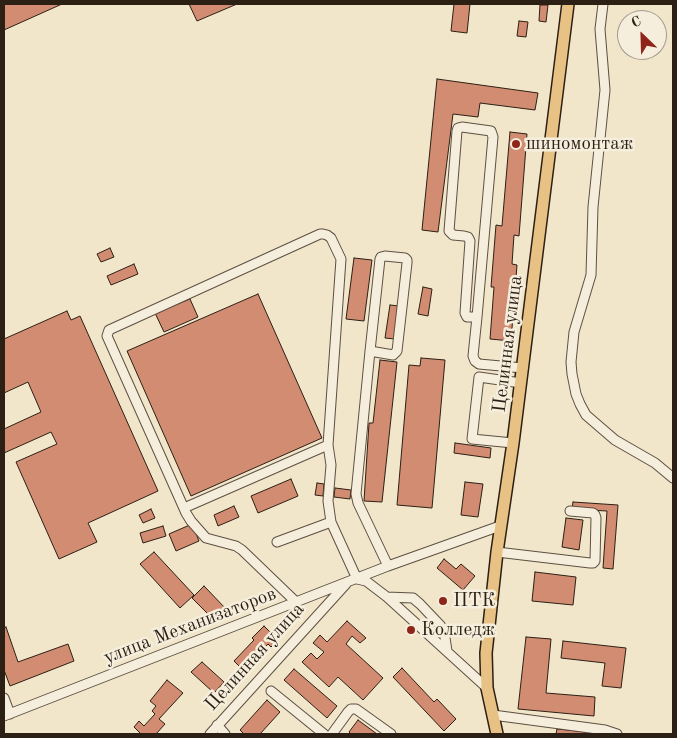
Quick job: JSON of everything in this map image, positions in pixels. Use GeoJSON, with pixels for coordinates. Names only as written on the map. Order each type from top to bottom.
{"type":"FeatureCollection","features":[{"type":"Feature","properties":{"kind":"main road","name":"Целинная улица"},"geometry":{"type":"LineString","coordinates":[[497,734],[486,688],[486,653],[500,526],[523,368],[568,4]]}},
{"type":"Feature","properties":{"kind":"street"},"geometry":{"type":"LineString","coordinates":[[603,4],[600,29],[605,90],[593,207],[591,275],[574,332],[571,362],[572,374],[580,404],[586,415],[610,437],[654,463],[673,478]]}},
{"type":"Feature","properties":{"kind":"street"},"geometry":{"type":"LineString","coordinates":[[477,317],[467,317],[465,313],[470,241],[468,237],[453,236],[450,231],[457,131],[458,128],[462,127],[491,131],[493,133],[477,317],[473,356],[479,364],[523,368]]}},
{"type":"Feature","properties":{"kind":"street"},"geometry":{"type":"LineString","coordinates":[[296,602],[242,550],[236,546],[206,538],[191,521],[107,336],[109,330],[323,234],[330,238],[341,259],[328,445],[331,465],[328,501],[331,522],[357,579],[366,581],[387,597],[486,688]]}},
{"type":"Feature","properties":{"kind":"street"},"geometry":{"type":"LineString","coordinates":[[370,351],[393,355],[397,352],[407,264],[405,258],[384,256],[380,259],[370,351],[356,494],[358,503],[388,566]]}},
{"type":"Feature","properties":{"kind":"street"},"geometry":{"type":"LineString","coordinates":[[513,443],[472,439],[479,376],[521,383]]}},
{"type":"Feature","properties":{"kind":"street"},"geometry":{"type":"LineString","coordinates":[[184,508],[328,445]]}},
{"type":"Feature","properties":{"kind":"street"},"geometry":{"type":"LineString","coordinates":[[497,552],[593,563],[595,561],[595,515],[593,513],[570,511]]}},
{"type":"Feature","properties":{"kind":"street"},"geometry":{"type":"LineString","coordinates":[[277,542],[331,522]]}},
{"type":"Feature","properties":{"kind":"street","name":"улица Механизаторов"},"geometry":{"type":"LineString","coordinates":[[7,715],[388,566],[500,526]]}},
{"type":"Feature","properties":{"kind":"street","name":"Целинная улица"},"geometry":{"type":"LineString","coordinates":[[210,734],[347,582]]}},
{"type":"Feature","properties":{"kind":"street"},"geometry":{"type":"LineString","coordinates":[[387,597],[413,598],[420,604],[444,631],[447,651]]}},
{"type":"Feature","properties":{"kind":"street"},"geometry":{"type":"LineString","coordinates":[[271,691],[324,734]]}},
{"type":"Feature","properties":{"kind":"street"},"geometry":{"type":"LineString","coordinates":[[4,698],[7,715]]}},
{"type":"Feature","properties":{"kind":"street"},"geometry":{"type":"LineString","coordinates":[[332,734],[348,712],[356,708],[391,734]]}},
{"type":"Feature","properties":{"kind":"street"},"geometry":{"type":"LineString","coordinates":[[493,716],[605,730],[617,734]]}},
{"type":"Feature","properties":{"kind":"street"},"geometry":{"type":"LineString","coordinates":[[217,725],[225,734]]}},
{"type":"Feature","properties":{"kind":"building"},"geometry":{"type":"Polygon","coordinates":[[[4,4],[62,4],[4,30],[4,4]]]}},
{"type":"Feature","properties":{"kind":"building"},"geometry":{"type":"Polygon","coordinates":[[[189,4],[237,4],[197,21],[189,4]]]}},
{"type":"Feature","properties":{"kind":"building"},"geometry":{"type":"Polygon","coordinates":[[[454,4],[470,4],[467,33],[451,31],[454,4]]]}},
{"type":"Feature","properties":{"kind":"building"},"geometry":{"type":"Polygon","coordinates":[[[540,5],[548,5],[546,22],[539,21],[540,5]]]}},
{"type":"Feature","properties":{"kind":"building"},"geometry":{"type":"Polygon","coordinates":[[[519,21],[528,22],[526,37],[517,36],[519,21]]]}},
{"type":"Feature","properties":{"kind":"building"},"geometry":{"type":"Polygon","coordinates":[[[437,79],[538,93],[535,110],[480,103],[478,117],[453,114],[438,232],[422,230],[437,79]]]}},
{"type":"Feature","properties":{"kind":"building"},"geometry":{"type":"Polygon","coordinates":[[[510,132],[527,134],[519,236],[514,235],[512,264],[517,265],[511,341],[490,339],[494,287],[491,287],[496,225],[502,226],[510,132]]]}},
{"type":"Feature","properties":{"kind":"building"},"geometry":{"type":"Polygon","coordinates":[[[110,248],[114,257],[101,262],[97,254],[110,248]]]}},
{"type":"Feature","properties":{"kind":"building"},"geometry":{"type":"Polygon","coordinates":[[[354,258],[372,260],[364,321],[346,319],[354,258]]]}},
{"type":"Feature","properties":{"kind":"building"},"geometry":{"type":"Polygon","coordinates":[[[134,264],[138,274],[111,285],[107,276],[134,264]]]}},
{"type":"Feature","properties":{"kind":"building"},"geometry":{"type":"Polygon","coordinates":[[[423,287],[432,289],[428,316],[418,314],[423,287]]]}},
{"type":"Feature","properties":{"kind":"building"},"geometry":{"type":"Polygon","coordinates":[[[258,294],[322,438],[191,496],[127,351],[258,294]]]}},
{"type":"Feature","properties":{"kind":"building"},"geometry":{"type":"Polygon","coordinates":[[[190,299],[198,317],[164,332],[155,313],[190,299]]]}},
{"type":"Feature","properties":{"kind":"building"},"geometry":{"type":"Polygon","coordinates":[[[390,305],[399,306],[395,339],[385,338],[390,305]]]}},
{"type":"Feature","properties":{"kind":"building"},"geometry":{"type":"Polygon","coordinates":[[[67,311],[71,320],[80,316],[158,491],[88,523],[97,542],[59,559],[16,462],[57,444],[51,432],[4,453],[4,429],[41,412],[28,382],[4,393],[4,339],[67,311]]]}},
{"type":"Feature","properties":{"kind":"building"},"geometry":{"type":"Polygon","coordinates":[[[421,358],[445,360],[432,508],[397,505],[409,365],[420,366],[421,358]]]}},
{"type":"Feature","properties":{"kind":"building"},"geometry":{"type":"Polygon","coordinates":[[[380,360],[397,362],[382,502],[364,501],[369,423],[373,423],[380,360]]]}},
{"type":"Feature","properties":{"kind":"building"},"geometry":{"type":"Polygon","coordinates":[[[455,443],[491,448],[490,458],[454,453],[455,443]]]}},
{"type":"Feature","properties":{"kind":"building"},"geometry":{"type":"Polygon","coordinates":[[[291,479],[298,496],[258,513],[251,496],[291,479]]]}},
{"type":"Feature","properties":{"kind":"building"},"geometry":{"type":"Polygon","coordinates":[[[465,482],[483,484],[478,517],[461,515],[465,482]]]}},
{"type":"Feature","properties":{"kind":"building"},"geometry":{"type":"Polygon","coordinates":[[[317,483],[324,484],[323,496],[315,495],[317,483]]]}},
{"type":"Feature","properties":{"kind":"building"},"geometry":{"type":"Polygon","coordinates":[[[335,488],[351,490],[350,499],[334,497],[335,488]]]}},
{"type":"Feature","properties":{"kind":"building"},"geometry":{"type":"Polygon","coordinates":[[[573,502],[618,505],[613,569],[603,568],[607,511],[572,509],[573,502]]]}},
{"type":"Feature","properties":{"kind":"building"},"geometry":{"type":"Polygon","coordinates":[[[234,506],[239,517],[218,526],[214,515],[234,506]]]}},
{"type":"Feature","properties":{"kind":"building"},"geometry":{"type":"Polygon","coordinates":[[[151,509],[155,518],[143,523],[139,515],[151,509]]]}},
{"type":"Feature","properties":{"kind":"building"},"geometry":{"type":"Polygon","coordinates":[[[566,518],[583,520],[579,550],[562,547],[566,518]]]}},
{"type":"Feature","properties":{"kind":"building"},"geometry":{"type":"Polygon","coordinates":[[[192,524],[199,541],[176,551],[169,534],[192,524]]]}},
{"type":"Feature","properties":{"kind":"building"},"geometry":{"type":"Polygon","coordinates":[[[163,526],[166,536],[143,543],[140,533],[163,526]]]}},
{"type":"Feature","properties":{"kind":"building"},"geometry":{"type":"Polygon","coordinates":[[[154,552],[194,595],[180,608],[140,564],[154,552]]]}},
{"type":"Feature","properties":{"kind":"building"},"geometry":{"type":"Polygon","coordinates":[[[444,559],[456,569],[461,564],[475,576],[463,590],[437,568],[444,559]]]}},
{"type":"Feature","properties":{"kind":"building"},"geometry":{"type":"Polygon","coordinates":[[[535,572],[576,577],[573,605],[532,601],[535,572]]]}},
{"type":"Feature","properties":{"kind":"building"},"geometry":{"type":"Polygon","coordinates":[[[204,586],[227,610],[215,621],[192,598],[204,586]]]}},
{"type":"Feature","properties":{"kind":"building"},"geometry":{"type":"Polygon","coordinates":[[[347,621],[366,638],[360,643],[352,636],[346,644],[383,678],[363,700],[338,677],[329,687],[302,662],[311,653],[317,659],[324,652],[313,643],[320,635],[327,642],[347,621]]]}},
{"type":"Feature","properties":{"kind":"building"},"geometry":{"type":"Polygon","coordinates":[[[264,626],[278,640],[271,647],[268,644],[243,670],[234,661],[254,640],[252,638],[264,626]]]}},
{"type":"Feature","properties":{"kind":"building"},"geometry":{"type":"Polygon","coordinates":[[[6,627],[18,662],[68,644],[74,661],[10,686],[4,670],[4,628],[6,627]]]}},
{"type":"Feature","properties":{"kind":"building"},"geometry":{"type":"Polygon","coordinates":[[[526,637],[551,639],[546,693],[595,697],[594,716],[518,709],[526,637]]]}},
{"type":"Feature","properties":{"kind":"building"},"geometry":{"type":"Polygon","coordinates":[[[563,641],[626,648],[621,688],[602,686],[605,663],[561,658],[563,641]]]}},
{"type":"Feature","properties":{"kind":"building"},"geometry":{"type":"Polygon","coordinates":[[[202,662],[224,682],[214,693],[191,672],[202,662]]]}},
{"type":"Feature","properties":{"kind":"building"},"geometry":{"type":"Polygon","coordinates":[[[402,668],[434,702],[437,699],[456,719],[444,731],[393,677],[402,668]]]}},
{"type":"Feature","properties":{"kind":"building"},"geometry":{"type":"Polygon","coordinates":[[[294,669],[337,706],[327,718],[284,680],[294,669]]]}},
{"type":"Feature","properties":{"kind":"building"},"geometry":{"type":"Polygon","coordinates":[[[167,680],[183,693],[159,719],[165,724],[156,734],[141,734],[134,727],[139,721],[144,726],[155,714],[152,711],[156,706],[150,701],[167,680]]]}},
{"type":"Feature","properties":{"kind":"building"},"geometry":{"type":"Polygon","coordinates":[[[267,700],[280,712],[260,734],[244,734],[240,730],[267,700]]]}},
{"type":"Feature","properties":{"kind":"building"},"geometry":{"type":"Polygon","coordinates":[[[358,720],[377,734],[351,734],[349,732],[358,720]]]}},
{"type":"Feature","properties":{"kind":"building"},"geometry":{"type":"Polygon","coordinates":[[[557,729],[588,732],[588,734],[556,734],[557,729]]]}},
{"type":"Feature","properties":{"kind":"place","name":"шиномонтаж"},"geometry":{"type":"Point","coordinates":[516,144]}},
{"type":"Feature","properties":{"kind":"place","name":"ПТК"},"geometry":{"type":"Point","coordinates":[443,601]}},
{"type":"Feature","properties":{"kind":"place","name":"Колледж"},"geometry":{"type":"Point","coordinates":[411,630]}}]}
